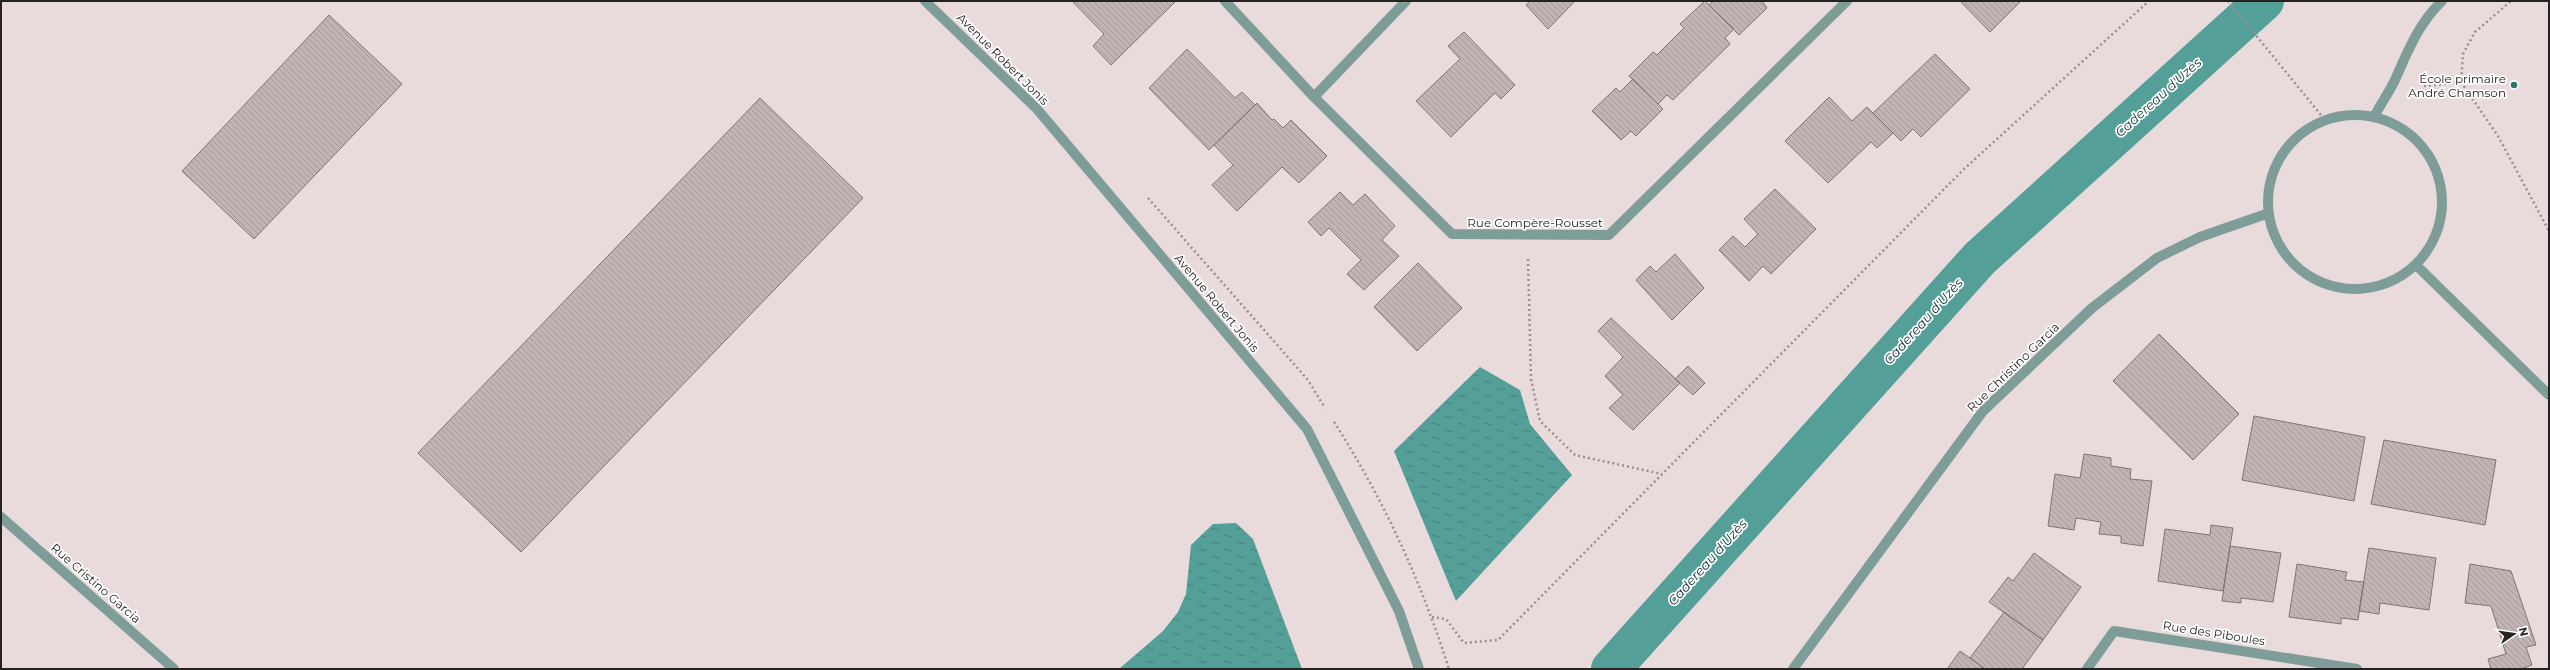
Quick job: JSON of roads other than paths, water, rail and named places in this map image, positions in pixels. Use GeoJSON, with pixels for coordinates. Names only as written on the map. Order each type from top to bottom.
{"type":"FeatureCollection","features":[{"type":"Feature","properties":{"kind":"street","name":"Avenue Robert Jonis"},"geometry":{"type":"LineString","coordinates":[[925,1],[1037,109],[1307,428],[1400,611],[1419,669]]}},
{"type":"Feature","properties":{"kind":"street","name":"Rue Compère-Rousset"},"geometry":{"type":"LineString","coordinates":[[1225,1],[1314,97],[1452,234],[1527,235],[1609,235],[1847,1]]}},
{"type":"Feature","properties":{"kind":"street"},"geometry":{"type":"LineString","coordinates":[[1314,97],[1406,1]]}},
{"type":"Feature","properties":{"kind":"street"},"geometry":{"type":"LineString","coordinates":[[2374,117],[2394,83],[2409,48],[2429,14],[2442,1]]}},
{"type":"Feature","properties":{"kind":"street"},"geometry":{"type":"LineString","coordinates":[[2349,115],[2374,117],[2399,127],[2420,144],[2435,166],[2442,192],[2441,219],[2433,244],[2417,266],[2394,281],[2367,289],[2340,289],[2314,279],[2292,263],[2276,240],[2269,213],[2270,184],[2281,157],[2300,135],[2325,120],[2349,115]]}},
{"type":"Feature","properties":{"kind":"street","name":"Rue Christino Garcia"},"geometry":{"type":"LineString","coordinates":[[1793,669],[1982,411],[2092,308],[2157,258],[2200,237],[2269,213]]}},
{"type":"Feature","properties":{"kind":"street"},"geometry":{"type":"LineString","coordinates":[[2417,266],[2549,395]]}},
{"type":"Feature","properties":{"kind":"street","name":"Rue Cristino Garcia"},"geometry":{"type":"LineString","coordinates":[[1,517],[174,669]]}},
{"type":"Feature","properties":{"kind":"street","name":"Rue des Piboules"},"geometry":{"type":"LineString","coordinates":[[2087,669],[2114,630],[2357,669]]}},
{"type":"Feature","properties":{"kind":"water"},"geometry":{"type":"Polygon","coordinates":[[[1480,367],[1520,390],[1530,424],[1572,475],[1456,601],[1394,451],[1480,367]]]}},
{"type":"Feature","properties":{"kind":"water"},"geometry":{"type":"Polygon","coordinates":[[[1236,523],[1253,539],[1302,669],[1119,669],[1163,631],[1178,612],[1186,594],[1191,545],[1213,524],[1236,523]]]}},
{"type":"Feature","properties":{"kind":"waterway","name":"Cadereau d'Uzès"},"geometry":{"type":"LineString","coordinates":[[1611,669],[1980,258],[2264,1]]}},
{"type":"Feature","properties":{"kind":"place","name":"École primaire André Chamson"},"geometry":{"type":"Point","coordinates":[2514,85]}}]}
